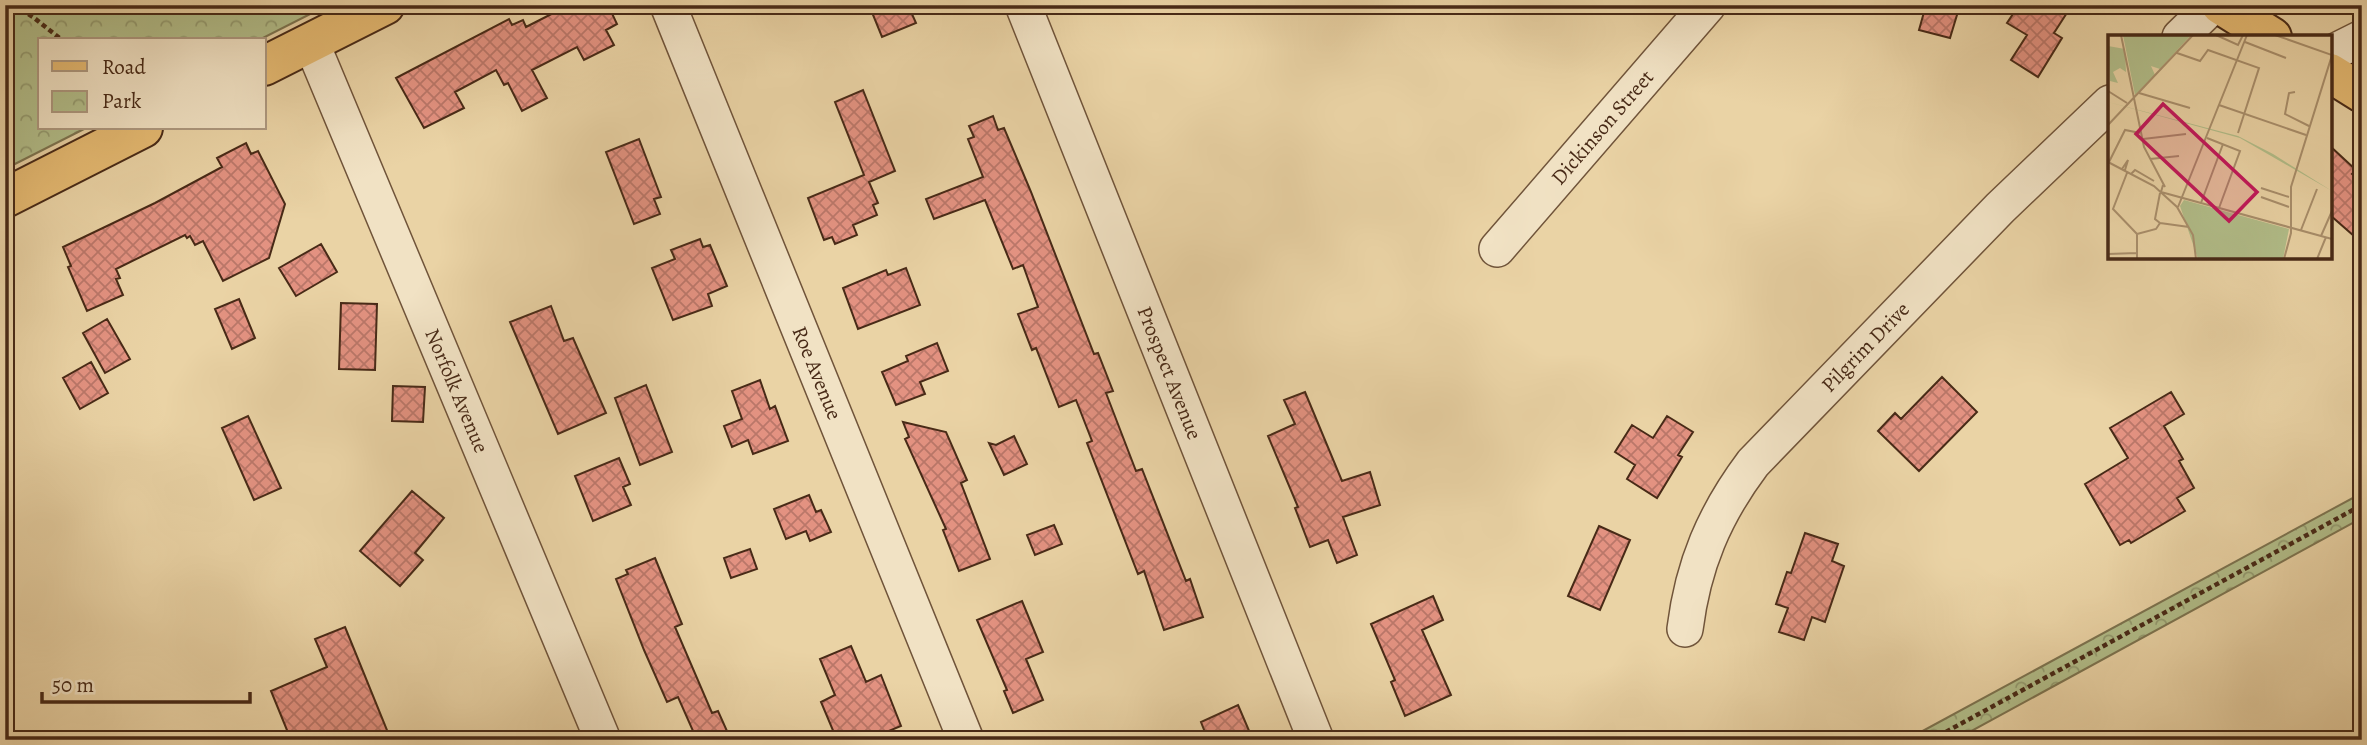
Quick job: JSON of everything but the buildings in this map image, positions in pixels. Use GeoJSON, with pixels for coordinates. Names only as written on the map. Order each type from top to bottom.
{"type":"FeatureCollection","features":[{"type":"Feature","properties":{"kind":"main road"},"geometry":{"type":"LineString","coordinates":[[266,65],[385,5]]}},
{"type":"Feature","properties":{"kind":"main road"},"geometry":{"type":"LineString","coordinates":[[2221,5],[2269,35]]}},
{"type":"Feature","properties":{"kind":"main road"},"geometry":{"type":"LineString","coordinates":[[2332,74],[2362,93]]}},
{"type":"Feature","properties":{"kind":"main road"},"geometry":{"type":"LineString","coordinates":[[5,198],[139,130]]}},
{"type":"Feature","properties":{"kind":"street","name":"Roe Avenue"},"geometry":{"type":"LineString","coordinates":[[668,5],[966,740]]}},
{"type":"Feature","properties":{"kind":"street","name":"Prospect Avenue"},"geometry":{"type":"LineString","coordinates":[[1023,5],[1316,740]]}},
{"type":"Feature","properties":{"kind":"street","name":"Dickinson Street"},"geometry":{"type":"LineString","coordinates":[[1497,249],[1708,5]]}},
{"type":"Feature","properties":{"kind":"street"},"geometry":{"type":"LineString","coordinates":[[2182,35],[2213,5]]}},
{"type":"Feature","properties":{"kind":"street"},"geometry":{"type":"LineString","coordinates":[[2332,53],[2362,38]]}},
{"type":"Feature","properties":{"kind":"street","name":"Norfolk Avenue"},"geometry":{"type":"LineString","coordinates":[[311,42],[603,740]]}},
{"type":"Feature","properties":{"kind":"street","name":"Pilgrim Drive"},"geometry":{"type":"LineString","coordinates":[[1685,629],[1689,593],[1703,548],[1730,495],[1753,463],[2000,208],[2108,105]]}},
{"type":"Feature","properties":{"kind":"path"},"geometry":{"type":"LineString","coordinates":[[14,5],[59,38]]}},
{"type":"Feature","properties":{"kind":"path"},"geometry":{"type":"LineString","coordinates":[[1931,740],[2362,505]]}},
{"type":"Feature","properties":{"kind":"green space"},"geometry":{"type":"Polygon","coordinates":[[[5,5],[328,5],[263,38],[38,38],[38,130],[82,130],[5,169],[5,5]]]}},
{"type":"Feature","properties":{"kind":"green space"},"geometry":{"type":"Polygon","coordinates":[[[2362,493],[2362,518],[1955,740],[1906,740],[2362,493]]]}}]}
